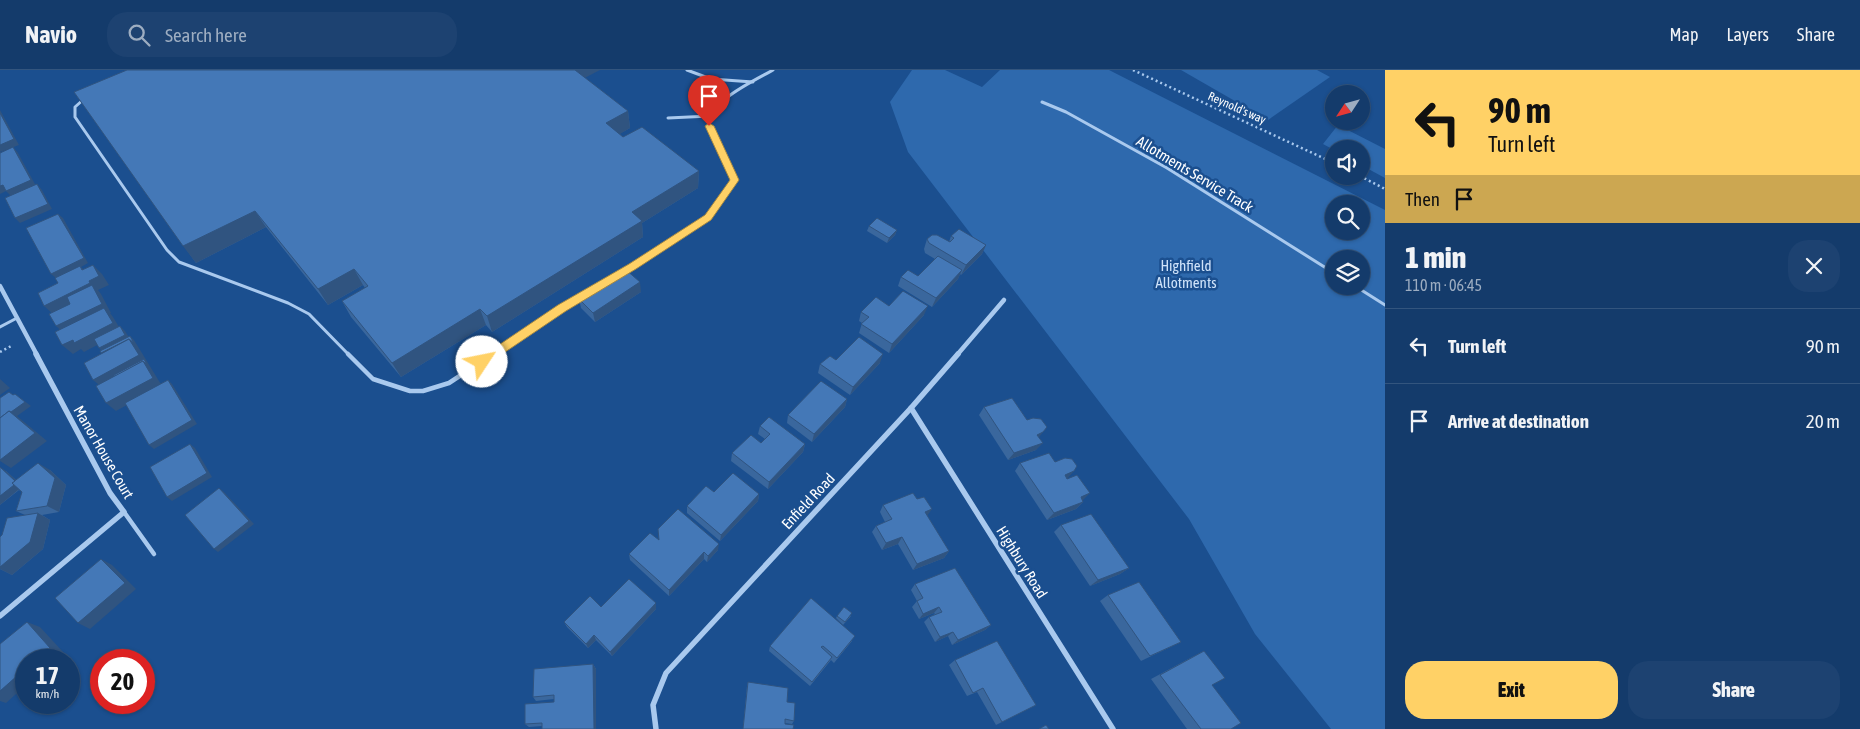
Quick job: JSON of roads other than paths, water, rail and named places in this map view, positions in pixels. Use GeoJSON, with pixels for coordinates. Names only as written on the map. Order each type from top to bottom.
{"type":"FeatureCollection","features":[{"type":"Feature","properties":{"kind":"street","name":"Manor House Court"},"geometry":{"type":"LineString","coordinates":[[0,286],[110,493],[124,512],[0,616]]}},
{"type":"Feature","properties":{"kind":"street","name":"Enfield Road"},"geometry":{"type":"LineString","coordinates":[[656,729],[654,705],[666,673],[911,408],[1004,300]]}},
{"type":"Feature","properties":{"kind":"street","name":"Highbury Road"},"geometry":{"type":"LineString","coordinates":[[911,408],[1113,729]]}},
{"type":"Feature","properties":{"kind":"lane"},"geometry":{"type":"LineString","coordinates":[[687,70],[697,75],[724,82],[755,82]]}},
{"type":"Feature","properties":{"kind":"lane"},"geometry":{"type":"LineString","coordinates":[[617,276],[708,218],[730,189],[734,180],[709,126],[710,116],[726,98],[773,70]]}},
{"type":"Feature","properties":{"kind":"lane"},"geometry":{"type":"LineString","coordinates":[[699,95],[716,107]]}},
{"type":"Feature","properties":{"kind":"lane"},"geometry":{"type":"LineString","coordinates":[[86,97],[75,107],[75,118],[168,250],[179,262],[271,296],[308,314],[373,379],[410,391],[423,391],[449,383],[562,308],[609,280]]}},
{"type":"Feature","properties":{"kind":"lane","name":"Allotments Service Track"},"geometry":{"type":"LineString","coordinates":[[1042,102],[1066,112],[1167,168],[1325,267]]}},
{"type":"Feature","properties":{"kind":"lane"},"geometry":{"type":"LineString","coordinates":[[668,118],[710,116]]}},
{"type":"Feature","properties":{"kind":"lane"},"geometry":{"type":"LineString","coordinates":[[1369,295],[1385,305]]}},
{"type":"Feature","properties":{"kind":"lane"},"geometry":{"type":"LineString","coordinates":[[0,327],[17,318]]}},
{"type":"Feature","properties":{"kind":"lane"},"geometry":{"type":"LineString","coordinates":[[124,512],[154,554]]}},
{"type":"Feature","properties":{"kind":"park label","name":"Highfield Allotments"},"geometry":{"type":"Point","coordinates":[1186,274]}}]}
